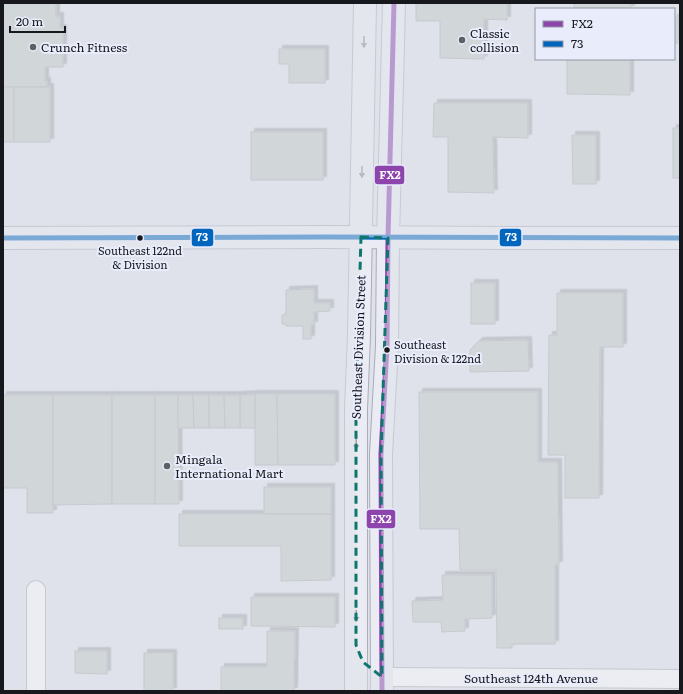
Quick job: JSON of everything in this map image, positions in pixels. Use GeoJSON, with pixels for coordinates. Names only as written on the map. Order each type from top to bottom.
{"type":"FeatureCollection","features":[{"type":"Feature","properties":{"kind":"main road","name":"Southeast Division Street"},"geometry":{"type":"LineString","coordinates":[[356,691],[356,409],[359,336],[365,3]]}},
{"type":"Feature","properties":{"kind":"main road"},"geometry":{"type":"LineString","coordinates":[[382,684],[381,454],[387,346],[388,238],[394,3]]}},
{"type":"Feature","properties":{"kind":"main road"},"geometry":{"type":"LineString","coordinates":[[3,238],[680,238]]}},
{"type":"Feature","properties":{"kind":"main road"},"geometry":{"type":"LineString","coordinates":[[356,645],[363,662],[382,684]]}},
{"type":"Feature","properties":{"kind":"street"},"geometry":{"type":"LineString","coordinates":[[36,590],[36,691]]}},
{"type":"Feature","properties":{"kind":"street","name":"Southeast 124th Avenue"},"geometry":{"type":"LineString","coordinates":[[382,684],[680,678]]}},
{"type":"Feature","properties":{"kind":"highlighted area"},"geometry":{"type":"Polygon","coordinates":[[[361,237],[388,238],[381,454],[382,677],[363,662],[356,645],[356,409],[361,237]]]}},
{"type":"Feature","properties":{"kind":"building","name":"Crunch Fitness"},"geometry":{"type":"Polygon","coordinates":[[[3,3],[56,3],[56,16],[60,16],[60,28],[63,28],[63,67],[45,67],[45,81],[47,81],[47,87],[3,87],[3,3]]]}},
{"type":"Feature","properties":{"kind":"building","name":"Classic collision"},"geometry":{"type":"Polygon","coordinates":[[[416,3],[507,3],[507,20],[484,19],[484,59],[440,58],[440,21],[416,21],[416,3]]]}},
{"type":"Feature","properties":{"kind":"building"},"geometry":{"type":"Polygon","coordinates":[[[574,3],[631,3],[631,8],[574,8],[574,3]]]}},
{"type":"Feature","properties":{"kind":"building"},"geometry":{"type":"Polygon","coordinates":[[[675,18],[678,18],[678,43],[675,43],[675,18]]]}},
{"type":"Feature","properties":{"kind":"building"},"geometry":{"type":"Polygon","coordinates":[[[279,49],[325,49],[325,83],[289,83],[289,64],[279,64],[279,49]]]}},
{"type":"Feature","properties":{"kind":"building"},"geometry":{"type":"Polygon","coordinates":[[[567,60],[630,60],[630,95],[567,94],[567,60]]]}},
{"type":"Feature","properties":{"kind":"building"},"geometry":{"type":"Polygon","coordinates":[[[3,87],[14,87],[14,142],[3,142],[3,87]]]}},
{"type":"Feature","properties":{"kind":"building"},"geometry":{"type":"Polygon","coordinates":[[[14,87],[50,87],[50,142],[14,142],[14,87]]]}},
{"type":"Feature","properties":{"kind":"building"},"geometry":{"type":"Polygon","coordinates":[[[434,103],[528,103],[528,138],[493,137],[494,193],[448,192],[448,137],[433,137],[434,103]]]}},
{"type":"Feature","properties":{"kind":"building"},"geometry":{"type":"Polygon","coordinates":[[[673,128],[680,128],[680,178],[673,178],[673,128]]]}},
{"type":"Feature","properties":{"kind":"building"},"geometry":{"type":"Polygon","coordinates":[[[251,132],[323,132],[323,180],[251,180],[251,132]]]}},
{"type":"Feature","properties":{"kind":"building"},"geometry":{"type":"Polygon","coordinates":[[[572,135],[596,135],[596,184],[573,184],[572,135]]]}},
{"type":"Feature","properties":{"kind":"building"},"geometry":{"type":"Polygon","coordinates":[[[471,283],[495,283],[495,324],[471,324],[471,283]]]}},
{"type":"Feature","properties":{"kind":"building"},"geometry":{"type":"Polygon","coordinates":[[[314,289],[314,303],[330,303],[330,311],[314,312],[314,325],[311,325],[311,339],[303,339],[303,326],[286,326],[286,324],[282,324],[282,315],[286,315],[286,290],[314,289]]]}},
{"type":"Feature","properties":{"kind":"building"},"geometry":{"type":"Polygon","coordinates":[[[557,293],[623,293],[623,347],[600,347],[599,498],[565,498],[565,455],[548,455],[549,335],[557,335],[557,293]]]}},
{"type":"Feature","properties":{"kind":"building"},"geometry":{"type":"Polygon","coordinates":[[[528,340],[529,371],[470,372],[470,350],[479,341],[528,340]]]}},
{"type":"Feature","properties":{"kind":"building"},"geometry":{"type":"Polygon","coordinates":[[[419,392],[538,392],[538,462],[558,462],[559,565],[555,565],[555,644],[512,644],[512,648],[497,648],[496,570],[460,570],[459,529],[420,529],[419,392]]]}},
{"type":"Feature","properties":{"kind":"building"},"geometry":{"type":"Polygon","coordinates":[[[255,394],[277,394],[278,465],[255,465],[255,394]]]}},
{"type":"Feature","properties":{"kind":"building"},"geometry":{"type":"Polygon","coordinates":[[[255,394],[255,428],[240,428],[240,395],[255,394]]]}},
{"type":"Feature","properties":{"kind":"building"},"geometry":{"type":"Polygon","coordinates":[[[277,394],[335,394],[335,465],[278,465],[277,394]]]}},
{"type":"Feature","properties":{"kind":"building"},"geometry":{"type":"Polygon","coordinates":[[[3,395],[53,395],[53,513],[27,513],[27,488],[3,488],[3,395]]]}},
{"type":"Feature","properties":{"kind":"building"},"geometry":{"type":"Polygon","coordinates":[[[53,395],[112,395],[112,504],[53,505],[53,395]]]}},
{"type":"Feature","properties":{"kind":"building"},"geometry":{"type":"Polygon","coordinates":[[[112,395],[155,395],[155,504],[112,504],[112,395]]]}},
{"type":"Feature","properties":{"kind":"building","name":"Mingala International Mart"},"geometry":{"type":"Polygon","coordinates":[[[155,395],[178,395],[179,504],[155,504],[155,395]]]}},
{"type":"Feature","properties":{"kind":"building"},"geometry":{"type":"Polygon","coordinates":[[[178,395],[193,395],[194,428],[178,428],[178,395]]]}},
{"type":"Feature","properties":{"kind":"building"},"geometry":{"type":"Polygon","coordinates":[[[193,395],[209,395],[209,428],[194,428],[193,395]]]}},
{"type":"Feature","properties":{"kind":"building"},"geometry":{"type":"Polygon","coordinates":[[[209,395],[224,395],[225,428],[209,428],[209,395]]]}},
{"type":"Feature","properties":{"kind":"building"},"geometry":{"type":"Polygon","coordinates":[[[224,395],[240,395],[240,428],[225,428],[224,395]]]}},
{"type":"Feature","properties":{"kind":"building"},"geometry":{"type":"Polygon","coordinates":[[[264,487],[331,487],[331,514],[264,514],[264,487]]]}},
{"type":"Feature","properties":{"kind":"building"},"geometry":{"type":"Polygon","coordinates":[[[179,514],[331,514],[331,580],[281,581],[281,546],[179,546],[179,514]]]}},
{"type":"Feature","properties":{"kind":"building"},"geometry":{"type":"Polygon","coordinates":[[[442,575],[492,575],[492,618],[465,619],[465,631],[442,632],[441,622],[413,622],[412,601],[443,600],[442,575]]]}},
{"type":"Feature","properties":{"kind":"building"},"geometry":{"type":"Polygon","coordinates":[[[251,597],[335,597],[335,627],[251,626],[251,597]]]}},
{"type":"Feature","properties":{"kind":"building"},"geometry":{"type":"Polygon","coordinates":[[[219,618],[243,618],[243,629],[219,629],[219,618]]]}},
{"type":"Feature","properties":{"kind":"building"},"geometry":{"type":"Polygon","coordinates":[[[267,631],[295,631],[294,691],[221,691],[221,667],[267,667],[267,631]]]}},
{"type":"Feature","properties":{"kind":"building"},"geometry":{"type":"Polygon","coordinates":[[[75,651],[107,651],[107,674],[75,673],[75,651]]]}},
{"type":"Feature","properties":{"kind":"building"},"geometry":{"type":"Polygon","coordinates":[[[144,653],[173,653],[173,691],[144,691],[144,653]]]}},
{"type":"Feature","properties":{"kind":"transit line","name":"FX2"},"geometry":{"type":"LineString","coordinates":[[382,691],[381,454],[387,346],[388,238],[394,3]]}},
{"type":"Feature","properties":{"kind":"transit line","name":"73"},"geometry":{"type":"LineString","coordinates":[[3,238],[680,238]]}},
{"type":"Feature","properties":{"kind":"place","name":"Classic collision"},"geometry":{"type":"Point","coordinates":[462,40]}},
{"type":"Feature","properties":{"kind":"place","name":"Crunch Fitness"},"geometry":{"type":"Point","coordinates":[33,47]}},
{"type":"Feature","properties":{"kind":"place","name":"Southeast 122nd & Division"},"geometry":{"type":"Point","coordinates":[140,238]}},
{"type":"Feature","properties":{"kind":"place","name":"Southeast Division & 122nd"},"geometry":{"type":"Point","coordinates":[387,350]}},
{"type":"Feature","properties":{"kind":"place","name":"Mingala International Mart"},"geometry":{"type":"Point","coordinates":[167,466]}}]}
